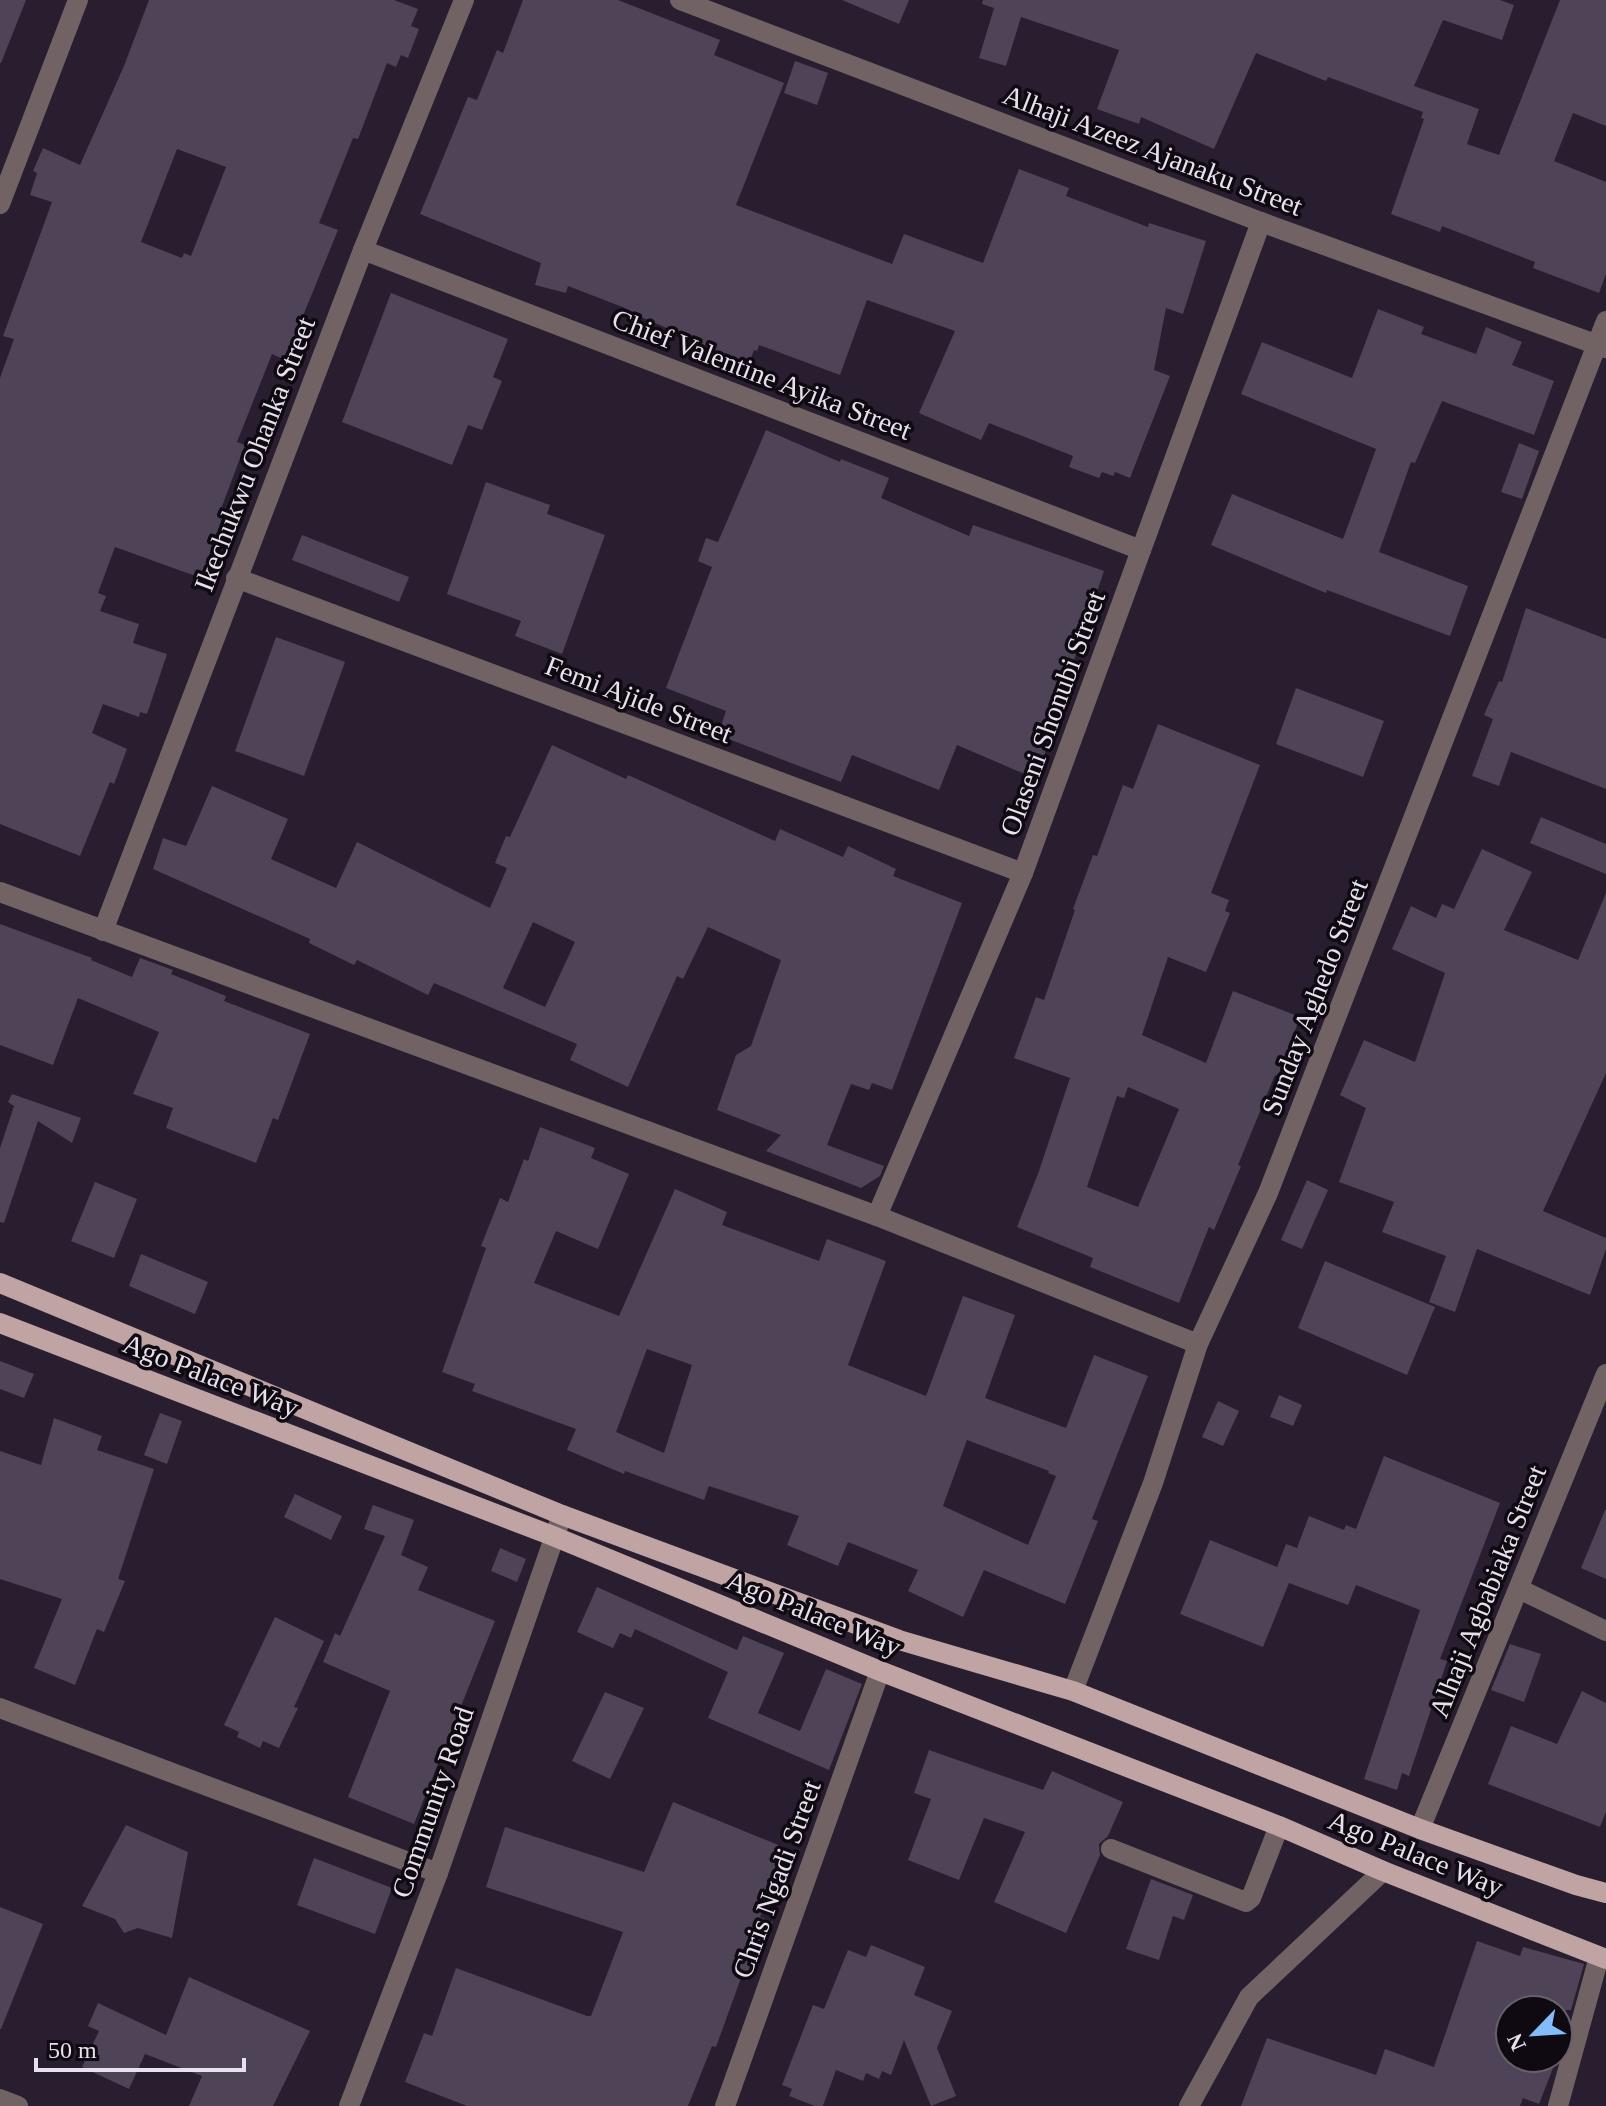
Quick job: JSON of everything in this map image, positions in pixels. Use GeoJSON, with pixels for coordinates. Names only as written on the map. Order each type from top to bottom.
{"type":"FeatureCollection","features":[{"type":"Feature","properties":{"kind":"main road","name":"Ago Palace Way"},"geometry":{"type":"LineString","coordinates":[[0,1283],[562,1515],[899,1640],[1073,1691],[1420,1829],[1606,1893]]}},
{"type":"Feature","properties":{"kind":"main road","name":"Ago Palace Way"},"geometry":{"type":"LineString","coordinates":[[0,1323],[553,1536],[880,1671],[1279,1826],[1602,1958]]}},
{"type":"Feature","properties":{"kind":"street"},"geometry":{"type":"LineString","coordinates":[[0,204],[78,0]]}},
{"type":"Feature","properties":{"kind":"street","name":"Ikechukwu Ohanka Street"},"geometry":{"type":"LineString","coordinates":[[103,931],[363,250],[464,0]]}},
{"type":"Feature","properties":{"kind":"street","name":"Alhaji Azeez Ajanaku Street"},"geometry":{"type":"LineString","coordinates":[[680,0],[1261,222],[1602,346]]}},
{"type":"Feature","properties":{"kind":"street","name":"Olaseni Shonubi Street"},"geometry":{"type":"LineString","coordinates":[[877,1216],[1023,873],[1261,222]]}},
{"type":"Feature","properties":{"kind":"street","name":"Chief Valentine Ayika Street"},"geometry":{"type":"LineString","coordinates":[[363,250],[1141,550]]}},
{"type":"Feature","properties":{"kind":"street","name":"Sunday Aghedo Street"},"geometry":{"type":"LineString","coordinates":[[1073,1691],[1153,1483],[1198,1344],[1268,1193],[1602,346],[1606,321]]}},
{"type":"Feature","properties":{"kind":"street","name":"Femi Ajide Street"},"geometry":{"type":"LineString","coordinates":[[236,578],[1023,873]]}},
{"type":"Feature","properties":{"kind":"street"},"geometry":{"type":"LineString","coordinates":[[0,892],[877,1216],[1198,1344]]}},
{"type":"Feature","properties":{"kind":"street","name":"Alhaji Agbabiaka Street"},"geometry":{"type":"LineString","coordinates":[[1420,1829],[1606,1374]]}},
{"type":"Feature","properties":{"kind":"street","name":"Community Road"},"geometry":{"type":"LineString","coordinates":[[349,2106],[438,1873],[562,1515]]}},
{"type":"Feature","properties":{"kind":"street"},"geometry":{"type":"LineString","coordinates":[[1519,1589],[1606,1631]]}},
{"type":"Feature","properties":{"kind":"street","name":"Chris Ngadi Street"},"geometry":{"type":"LineString","coordinates":[[725,2106],[880,1671]]}},
{"type":"Feature","properties":{"kind":"street"},"geometry":{"type":"LineString","coordinates":[[0,1708],[438,1873]]}},
{"type":"Feature","properties":{"kind":"street"},"geometry":{"type":"LineString","coordinates":[[1111,1849],[1248,1902],[1279,1826]]}},
{"type":"Feature","properties":{"kind":"street"},"geometry":{"type":"LineString","coordinates":[[1189,2106],[1249,1997],[1383,1871]]}},
{"type":"Feature","properties":{"kind":"street"},"geometry":{"type":"LineString","coordinates":[[1558,2106],[1602,1958]]}},
{"type":"Feature","properties":{"kind":"street"},"geometry":{"type":"LineString","coordinates":[[0,2099],[18,2106]]}},
{"type":"Feature","properties":{"kind":"building"},"geometry":{"type":"Polygon","coordinates":[[[0,0],[26,0],[1,63],[0,63],[0,0]]]}},
{"type":"Feature","properties":{"kind":"building"},"geometry":{"type":"Polygon","coordinates":[[[149,0],[394,0],[418,9],[411,26],[419,29],[408,58],[401,55],[396,67],[387,63],[358,139],[353,138],[319,223],[338,230],[285,360],[272,354],[237,442],[245,445],[218,517],[222,518],[201,578],[115,547],[98,593],[106,596],[100,611],[139,624],[133,643],[167,654],[147,714],[140,712],[139,717],[103,704],[92,733],[127,749],[80,856],[0,824],[0,378],[14,339],[3,336],[52,202],[30,195],[37,173],[33,171],[43,148],[80,165],[149,0]],[[177,149],[141,242],[182,258],[184,253],[191,256],[226,167],[177,149]]]}},
{"type":"Feature","properties":{"kind":"building"},"geometry":{"type":"Polygon","coordinates":[[[523,0],[618,0],[720,40],[714,55],[784,83],[736,205],[892,264],[904,234],[983,263],[1019,169],[1069,188],[1066,196],[1148,227],[1149,223],[1206,241],[1183,314],[1166,308],[1154,370],[1170,376],[1130,478],[1115,472],[1113,476],[1102,472],[1099,478],[1069,467],[1073,456],[989,423],[981,440],[919,413],[955,331],[867,300],[840,375],[759,345],[746,372],[696,352],[700,342],[625,308],[568,286],[566,293],[535,285],[541,263],[420,214],[468,97],[477,100],[497,50],[503,53],[523,0]]]}},
{"type":"Feature","properties":{"kind":"building"},"geometry":{"type":"Polygon","coordinates":[[[842,0],[909,0],[899,24],[842,0]]]}},
{"type":"Feature","properties":{"kind":"building"},"geometry":{"type":"Polygon","coordinates":[[[983,0],[1500,0],[1514,5],[1502,40],[1443,20],[1414,86],[1479,109],[1467,144],[1499,155],[1560,0],[1606,0],[1606,126],[1573,113],[1554,161],[1606,182],[1606,274],[1599,293],[1533,268],[1535,262],[1442,226],[1440,232],[1391,214],[1424,119],[1421,118],[1423,112],[1328,77],[1326,81],[1256,53],[1214,149],[1141,117],[1139,124],[1097,109],[1119,50],[1021,17],[1006,66],[979,58],[994,8],[982,4],[983,0]]]}},
{"type":"Feature","properties":{"kind":"building"},"geometry":{"type":"Polygon","coordinates":[[[795,61],[828,73],[817,105],[784,93],[795,61]]]}},
{"type":"Feature","properties":{"kind":"building"},"geometry":{"type":"Polygon","coordinates":[[[391,293],[508,339],[493,377],[502,381],[482,430],[468,425],[452,465],[342,422],[391,293]]]}},
{"type":"Feature","properties":{"kind":"building"},"geometry":{"type":"Polygon","coordinates":[[[1378,309],[1424,327],[1421,334],[1476,354],[1486,327],[1522,342],[1512,365],[1554,381],[1534,435],[1442,401],[1415,463],[1411,462],[1379,552],[1468,586],[1450,636],[1327,590],[1326,593],[1211,545],[1232,494],[1343,539],[1376,449],[1241,394],[1262,342],[1352,378],[1378,309]]]}},
{"type":"Feature","properties":{"kind":"building"},"geometry":{"type":"Polygon","coordinates":[[[766,430],[840,462],[841,459],[889,478],[881,498],[969,536],[973,525],[1104,571],[1059,705],[1065,708],[1034,778],[957,745],[939,790],[852,755],[841,782],[718,735],[726,711],[666,688],[712,567],[698,561],[706,538],[718,542],[766,430]]]}},
{"type":"Feature","properties":{"kind":"building"},"geometry":{"type":"Polygon","coordinates":[[[1519,443],[1539,451],[1522,499],[1501,492],[1519,443]]]}},
{"type":"Feature","properties":{"kind":"building"},"geometry":{"type":"Polygon","coordinates":[[[486,482],[550,505],[547,514],[605,535],[562,654],[515,636],[521,621],[447,594],[486,482]]]}},
{"type":"Feature","properties":{"kind":"building"},"geometry":{"type":"Polygon","coordinates":[[[302,535],[409,577],[399,602],[292,560],[302,535]]]}},
{"type":"Feature","properties":{"kind":"building"},"geometry":{"type":"Polygon","coordinates":[[[1526,608],[1606,639],[1606,789],[1511,752],[1499,786],[1472,776],[1493,719],[1484,715],[1499,681],[1502,682],[1526,608]]]}},
{"type":"Feature","properties":{"kind":"building"},"geometry":{"type":"Polygon","coordinates":[[[276,637],[345,662],[304,776],[235,751],[276,637]]]}},
{"type":"Feature","properties":{"kind":"building"},"geometry":{"type":"Polygon","coordinates":[[[1296,688],[1384,721],[1363,777],[1276,744],[1296,688]]]}},
{"type":"Feature","properties":{"kind":"building"},"geometry":{"type":"Polygon","coordinates":[[[1158,724],[1260,765],[1211,893],[1229,900],[1225,911],[1230,913],[1206,972],[1168,957],[1142,1035],[1206,1063],[1233,991],[1300,1017],[1214,1230],[1209,1227],[1179,1303],[1090,1267],[1093,1258],[1017,1227],[1070,1078],[1014,1058],[1036,997],[1044,1000],[1073,909],[1093,855],[1097,856],[1123,785],[1133,789],[1158,724]],[[1128,1087],[1124,1098],[1117,1096],[1087,1187],[1138,1207],[1179,1109],[1128,1087]]]}},
{"type":"Feature","properties":{"kind":"building"},"geometry":{"type":"Polygon","coordinates":[[[552,745],[626,779],[628,775],[775,841],[780,829],[843,857],[848,846],[896,869],[893,876],[962,903],[892,1090],[872,1083],[869,1090],[851,1084],[827,1145],[884,1166],[880,1176],[861,1188],[766,1151],[781,1135],[717,1110],[736,1055],[751,1046],[781,960],[708,927],[683,979],[677,976],[628,1087],[570,1060],[577,1044],[434,983],[428,995],[357,960],[354,965],[309,943],[310,939],[153,869],[163,838],[186,846],[212,786],[288,819],[271,859],[336,888],[357,842],[490,908],[507,868],[495,863],[506,836],[510,837],[552,745]],[[533,922],[503,988],[545,1007],[575,942],[533,922]]]}},
{"type":"Feature","properties":{"kind":"building"},"geometry":{"type":"Polygon","coordinates":[[[1541,817],[1606,844],[1606,874],[1530,843],[1541,817]]]}},
{"type":"Feature","properties":{"kind":"building"},"geometry":{"type":"Polygon","coordinates":[[[1482,849],[1532,872],[1504,930],[1578,960],[1606,893],[1606,1073],[1543,1211],[1606,1238],[1606,1249],[1590,1295],[1477,1249],[1455,1312],[1429,1302],[1446,1256],[1382,1232],[1394,1202],[1339,1182],[1366,1108],[1340,1095],[1364,1040],[1415,1062],[1445,973],[1392,949],[1411,906],[1436,918],[1442,904],[1454,909],[1482,849]]]}},
{"type":"Feature","properties":{"kind":"building"},"geometry":{"type":"Polygon","coordinates":[[[0,924],[92,958],[132,977],[140,958],[226,996],[224,1001],[310,1034],[278,1120],[273,1118],[256,1163],[166,1128],[173,1108],[133,1094],[159,1032],[78,998],[53,1065],[0,1045],[0,924]]]}},
{"type":"Feature","properties":{"kind":"building"},"geometry":{"type":"Polygon","coordinates":[[[12,1094],[81,1118],[72,1143],[38,1121],[4,1223],[0,1222],[0,1148],[14,1106],[8,1102],[12,1094]]]}},
{"type":"Feature","properties":{"kind":"building"},"geometry":{"type":"Polygon","coordinates":[[[540,1127],[595,1148],[591,1158],[629,1174],[598,1249],[556,1231],[534,1283],[619,1316],[675,1189],[727,1212],[722,1225],[819,1261],[827,1239],[886,1261],[848,1365],[926,1396],[963,1296],[1015,1315],[985,1398],[1066,1428],[1094,1355],[1148,1376],[1092,1519],[1098,1521],[1065,1604],[984,1570],[963,1617],[908,1591],[918,1570],[848,1542],[838,1566],[787,1545],[799,1516],[709,1486],[704,1500],[625,1471],[624,1474],[567,1450],[576,1429],[472,1391],[475,1384],[442,1372],[486,1248],[481,1246],[500,1198],[508,1202],[524,1159],[528,1161],[540,1127]],[[647,1349],[616,1432],[664,1453],[692,1365],[647,1349]],[[967,1440],[943,1506],[1028,1545],[1056,1476],[967,1440]]]}},
{"type":"Feature","properties":{"kind":"building"},"geometry":{"type":"Polygon","coordinates":[[[1307,1180],[1328,1190],[1302,1249],[1281,1240],[1307,1180]]]}},
{"type":"Feature","properties":{"kind":"building"},"geometry":{"type":"Polygon","coordinates":[[[95,1182],[137,1199],[114,1258],[71,1241],[95,1182]]]}},
{"type":"Feature","properties":{"kind":"building"},"geometry":{"type":"Polygon","coordinates":[[[141,1254],[208,1282],[195,1314],[129,1286],[141,1254]]]}},
{"type":"Feature","properties":{"kind":"building"},"geometry":{"type":"Polygon","coordinates":[[[1325,1261],[1435,1307],[1407,1375],[1298,1328],[1325,1261]]]}},
{"type":"Feature","properties":{"kind":"building"},"geometry":{"type":"Polygon","coordinates":[[[0,1361],[34,1374],[24,1398],[0,1389],[0,1361]]]}},
{"type":"Feature","properties":{"kind":"building"},"geometry":{"type":"Polygon","coordinates":[[[1279,1395],[1302,1405],[1293,1426],[1270,1417],[1279,1395]]]}},
{"type":"Feature","properties":{"kind":"building"},"geometry":{"type":"Polygon","coordinates":[[[1218,1401],[1239,1411],[1223,1446],[1202,1437],[1218,1401]]]}},
{"type":"Feature","properties":{"kind":"building"},"geometry":{"type":"Polygon","coordinates":[[[160,1413],[182,1421],[167,1464],[144,1455],[160,1413]]]}},
{"type":"Feature","properties":{"kind":"building"},"geometry":{"type":"Polygon","coordinates":[[[54,1418],[102,1436],[97,1450],[154,1469],[118,1579],[125,1581],[104,1632],[97,1629],[75,1685],[34,1668],[62,1599],[0,1579],[0,1451],[41,1465],[54,1418]]]}},
{"type":"Feature","properties":{"kind":"building"},"geometry":{"type":"Polygon","coordinates":[[[1384,1456],[1500,1503],[1440,1659],[1447,1661],[1409,1776],[1402,1773],[1397,1790],[1364,1779],[1420,1610],[1356,1585],[1348,1605],[1289,1583],[1263,1647],[1180,1614],[1210,1540],[1277,1567],[1286,1544],[1297,1548],[1309,1516],[1344,1530],[1346,1525],[1356,1529],[1384,1456]]]}},
{"type":"Feature","properties":{"kind":"building"},"geometry":{"type":"Polygon","coordinates":[[[295,1494],[342,1516],[331,1540],[284,1517],[295,1494]]]}},
{"type":"Feature","properties":{"kind":"building"},"geometry":{"type":"Polygon","coordinates":[[[373,1505],[414,1520],[401,1555],[428,1567],[418,1590],[495,1621],[414,1824],[348,1797],[390,1691],[323,1662],[335,1633],[340,1636],[385,1536],[364,1529],[373,1505]]]}},
{"type":"Feature","properties":{"kind":"building"},"geometry":{"type":"Polygon","coordinates":[[[1606,1510],[1606,1579],[1581,1568],[1606,1510]]]}},
{"type":"Feature","properties":{"kind":"building"},"geometry":{"type":"Polygon","coordinates":[[[500,1548],[526,1559],[517,1582],[491,1571],[500,1548]]]}},
{"type":"Feature","properties":{"kind":"building"},"geometry":{"type":"Polygon","coordinates":[[[597,1587],[737,1650],[743,1636],[784,1653],[758,1713],[800,1731],[826,1669],[862,1684],[829,1770],[708,1718],[728,1672],[635,1629],[631,1638],[620,1633],[613,1648],[577,1632],[597,1587]]]}},
{"type":"Feature","properties":{"kind":"building"},"geometry":{"type":"Polygon","coordinates":[[[275,1617],[324,1641],[279,1748],[263,1741],[260,1748],[237,1737],[239,1732],[224,1725],[275,1617]]]}},
{"type":"Feature","properties":{"kind":"building"},"geometry":{"type":"Polygon","coordinates":[[[1510,1644],[1541,1654],[1524,1702],[1491,1690],[1510,1644]]]}},
{"type":"Feature","properties":{"kind":"building"},"geometry":{"type":"Polygon","coordinates":[[[1582,1691],[1606,1703],[1606,1812],[1600,1827],[1488,1784],[1511,1726],[1557,1744],[1582,1691]]]}},
{"type":"Feature","properties":{"kind":"building"},"geometry":{"type":"Polygon","coordinates":[[[605,1692],[644,1708],[610,1779],[572,1761],[605,1692]]]}},
{"type":"Feature","properties":{"kind":"building"},"geometry":{"type":"Polygon","coordinates":[[[929,1750],[1043,1790],[1052,1771],[1123,1802],[1108,1836],[1099,1844],[1100,1855],[1066,1933],[994,1902],[1025,1832],[984,1818],[959,1880],[908,1860],[931,1799],[914,1793],[929,1750]]]}},
{"type":"Feature","properties":{"kind":"building"},"geometry":{"type":"Polygon","coordinates":[[[673,1802],[788,1849],[760,1917],[773,1922],[747,1981],[741,1978],[716,2047],[712,2046],[688,2106],[467,2106],[405,2082],[424,2033],[432,2036],[456,1968],[591,2016],[623,1932],[486,1887],[505,1827],[644,1872],[673,1802]]]}},
{"type":"Feature","properties":{"kind":"building"},"geometry":{"type":"Polygon","coordinates":[[[126,1825],[188,1852],[172,1938],[138,1928],[124,1933],[115,1919],[82,1906],[126,1825]]]}},
{"type":"Feature","properties":{"kind":"building"},"geometry":{"type":"Polygon","coordinates":[[[314,1858],[392,1888],[375,1934],[297,1905],[314,1858]]]}},
{"type":"Feature","properties":{"kind":"building"},"geometry":{"type":"Polygon","coordinates":[[[1151,1879],[1193,1895],[1184,1920],[1173,1916],[1159,1960],[1126,1949],[1151,1879]]]}},
{"type":"Feature","properties":{"kind":"building"},"geometry":{"type":"Polygon","coordinates":[[[0,1907],[43,1924],[1,2029],[0,2029],[0,1907]]]}},
{"type":"Feature","properties":{"kind":"building"},"geometry":{"type":"Polygon","coordinates":[[[1477,1941],[1520,1956],[1523,1947],[1584,1964],[1574,1999],[1574,1994],[1494,1994],[1494,2074],[1551,2074],[1539,2104],[1523,2098],[1520,2106],[1241,2106],[1267,2038],[1376,2075],[1385,2049],[1434,2067],[1477,1941]]]}},
{"type":"Feature","properties":{"kind":"building"},"geometry":{"type":"Polygon","coordinates":[[[871,1945],[925,1967],[914,1995],[952,2011],[937,2048],[956,2096],[931,2106],[904,2040],[891,2075],[882,2071],[879,2079],[866,2073],[863,2081],[836,2070],[823,2106],[789,2096],[792,2089],[782,2085],[813,2005],[824,2009],[848,1950],[866,1957],[871,1945]]]}},
{"type":"Feature","properties":{"kind":"building"},"geometry":{"type":"Polygon","coordinates":[[[189,1977],[310,2031],[273,2106],[189,2106],[202,2076],[145,2054],[129,2089],[82,2067],[99,2031],[88,2026],[98,2003],[166,2035],[189,1977]]]}}]}
